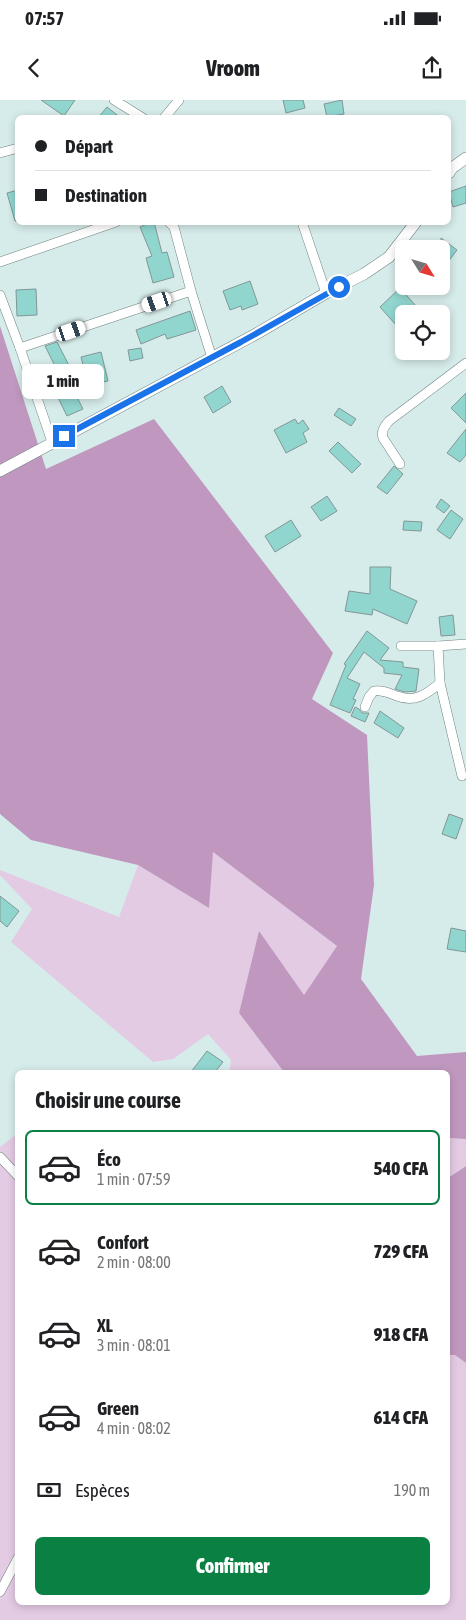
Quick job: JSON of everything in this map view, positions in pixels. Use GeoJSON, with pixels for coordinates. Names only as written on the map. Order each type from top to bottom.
{"type":"FeatureCollection","features":[{"type":"Feature","properties":{"kind":"street"},"geometry":{"type":"LineString","coordinates":[[114,100],[138,115]]}},
{"type":"Feature","properties":{"kind":"street"},"geometry":{"type":"LineString","coordinates":[[166,115],[178,100]]}},
{"type":"Feature","properties":{"kind":"street"},"geometry":{"type":"LineString","coordinates":[[0,153],[15,149]]}},
{"type":"Feature","properties":{"kind":"street"},"geometry":{"type":"LineString","coordinates":[[451,170],[466,158]]}},
{"type":"Feature","properties":{"kind":"street"},"geometry":{"type":"LineString","coordinates":[[0,262],[107,225]]}},
{"type":"Feature","properties":{"kind":"street"},"geometry":{"type":"LineString","coordinates":[[172,225],[212,358]]}},
{"type":"Feature","properties":{"kind":"street"},"geometry":{"type":"LineString","coordinates":[[303,225],[326,293]]}},
{"type":"Feature","properties":{"kind":"street"},"geometry":{"type":"LineString","coordinates":[[0,471],[212,358],[326,293],[364,274],[389,257],[414,225]]}},
{"type":"Feature","properties":{"kind":"street"},"geometry":{"type":"LineString","coordinates":[[20,348],[191,291]]}},
{"type":"Feature","properties":{"kind":"street"},"geometry":{"type":"LineString","coordinates":[[0,295],[52,442]]}},
{"type":"Feature","properties":{"kind":"street"},"geometry":{"type":"LineString","coordinates":[[400,464],[383,438],[383,428],[389,421],[466,363]]}},
{"type":"Feature","properties":{"kind":"street"},"geometry":{"type":"LineString","coordinates":[[402,646],[466,644]]}},
{"type":"Feature","properties":{"kind":"street"},"geometry":{"type":"LineString","coordinates":[[438,646],[440,683],[462,776]]}},
{"type":"Feature","properties":{"kind":"street"},"geometry":{"type":"LineString","coordinates":[[365,707],[374,691],[382,690],[402,698],[418,699],[440,683]]}},
{"type":"Feature","properties":{"kind":"street"},"geometry":{"type":"LineString","coordinates":[[0,1158],[15,1173]]}},
{"type":"Feature","properties":{"kind":"street"},"geometry":{"type":"LineString","coordinates":[[0,1592],[15,1564]]}},
{"type":"Feature","properties":{"kind":"shaded area"},"geometry":{"type":"Polygon","coordinates":[[[0,326],[46,469],[154,419],[333,653],[312,699],[367,735],[374,885],[361,979],[417,1056],[466,1052],[466,1139],[450,1138],[450,1070],[282,1070],[239,1013],[259,931],[304,995],[337,946],[213,852],[209,908],[138,865],[31,840],[0,814],[0,326]]]}},
{"type":"Feature","properties":{"kind":"shaded area"},"geometry":{"type":"Polygon","coordinates":[[[212,851],[337,946],[304,996],[259,932],[239,1013],[282,1070],[229,1070],[231,1060],[208,1034],[173,1059],[153,1062],[11,942],[32,909],[0,875],[0,870],[119,917],[138,865],[208,907],[212,851]]]}},
{"type":"Feature","properties":{"kind":"shaded area"},"geometry":{"type":"Polygon","coordinates":[[[15,1136],[15,1605],[450,1605],[450,1355],[455,1355],[466,1363],[466,1620],[0,1620],[0,1147],[15,1136]]]}},
{"type":"Feature","properties":{"kind":"shaded area"},"geometry":{"type":"Polygon","coordinates":[[[450,1138],[466,1139],[466,1166],[450,1177],[450,1138]]]}},
{"type":"Feature","properties":{"kind":"shaded area"},"geometry":{"type":"Polygon","coordinates":[[[466,1166],[466,1363],[455,1355],[450,1355],[450,1177],[466,1166]]]}},
{"type":"Feature","properties":{"kind":"building"},"geometry":{"type":"Polygon","coordinates":[[[41,100],[75,100],[65,115],[41,100]]]}},
{"type":"Feature","properties":{"kind":"building"},"geometry":{"type":"Polygon","coordinates":[[[283,100],[303,100],[305,108],[286,113],[283,100]]]}},
{"type":"Feature","properties":{"kind":"building"},"geometry":{"type":"Polygon","coordinates":[[[342,100],[344,114],[327,115],[324,104],[342,100]]]}},
{"type":"Feature","properties":{"kind":"building"},"geometry":{"type":"Polygon","coordinates":[[[107,107],[117,115],[100,115],[107,107]]]}},
{"type":"Feature","properties":{"kind":"building"},"geometry":{"type":"Polygon","coordinates":[[[466,186],[466,203],[453,207],[451,191],[466,186]]]}},
{"type":"Feature","properties":{"kind":"building"},"geometry":{"type":"Polygon","coordinates":[[[15,191],[15,221],[7,193],[15,191]]]}},
{"type":"Feature","properties":{"kind":"building"},"geometry":{"type":"Polygon","coordinates":[[[155,225],[162,253],[167,252],[174,277],[153,283],[146,258],[152,256],[140,227],[155,225]]]}},
{"type":"Feature","properties":{"kind":"building"},"geometry":{"type":"Polygon","coordinates":[[[450,245],[457,250],[450,259],[450,245]]]}},
{"type":"Feature","properties":{"kind":"building"},"geometry":{"type":"Polygon","coordinates":[[[250,281],[258,304],[242,310],[241,306],[230,310],[223,291],[250,281]]]}},
{"type":"Feature","properties":{"kind":"building"},"geometry":{"type":"Polygon","coordinates":[[[36,289],[37,315],[17,316],[16,290],[36,289]]]}},
{"type":"Feature","properties":{"kind":"building"},"geometry":{"type":"Polygon","coordinates":[[[395,293],[395,295],[406,295],[415,305],[395,305],[395,324],[380,307],[395,293]]]}},
{"type":"Feature","properties":{"kind":"building"},"geometry":{"type":"Polygon","coordinates":[[[190,311],[196,330],[167,339],[165,334],[141,344],[136,330],[190,311]]]}},
{"type":"Feature","properties":{"kind":"building"},"geometry":{"type":"Polygon","coordinates":[[[57,342],[80,387],[73,389],[83,409],[67,416],[46,373],[56,368],[45,346],[57,342]]]}},
{"type":"Feature","properties":{"kind":"building"},"geometry":{"type":"Polygon","coordinates":[[[141,348],[143,358],[130,361],[128,350],[141,348]]]}},
{"type":"Feature","properties":{"kind":"building"},"geometry":{"type":"Polygon","coordinates":[[[101,352],[108,381],[88,385],[81,357],[101,352]]]}},
{"type":"Feature","properties":{"kind":"building"},"geometry":{"type":"Polygon","coordinates":[[[222,386],[231,402],[213,413],[204,397],[222,386]]]}},
{"type":"Feature","properties":{"kind":"building"},"geometry":{"type":"Polygon","coordinates":[[[466,393],[466,423],[451,408],[466,393]]]}},
{"type":"Feature","properties":{"kind":"building"},"geometry":{"type":"Polygon","coordinates":[[[339,408],[356,419],[351,426],[334,415],[339,408]]]}},
{"type":"Feature","properties":{"kind":"building"},"geometry":{"type":"Polygon","coordinates":[[[295,419],[298,424],[303,420],[309,429],[303,433],[307,442],[286,453],[274,430],[295,419]]]}},
{"type":"Feature","properties":{"kind":"building"},"geometry":{"type":"Polygon","coordinates":[[[466,429],[466,455],[460,462],[447,453],[466,429]]]}},
{"type":"Feature","properties":{"kind":"building"},"geometry":{"type":"Polygon","coordinates":[[[338,442],[361,464],[352,473],[329,451],[338,442]]]}},
{"type":"Feature","properties":{"kind":"building"},"geometry":{"type":"Polygon","coordinates":[[[394,466],[403,474],[387,494],[377,487],[394,466]]]}},
{"type":"Feature","properties":{"kind":"building"},"geometry":{"type":"Polygon","coordinates":[[[327,496],[337,511],[321,521],[311,507],[327,496]]]}},
{"type":"Feature","properties":{"kind":"building"},"geometry":{"type":"Polygon","coordinates":[[[441,499],[450,506],[444,513],[436,507],[441,499]]]}},
{"type":"Feature","properties":{"kind":"building"},"geometry":{"type":"Polygon","coordinates":[[[451,510],[463,519],[450,539],[437,530],[451,510]]]}},
{"type":"Feature","properties":{"kind":"building"},"geometry":{"type":"Polygon","coordinates":[[[291,520],[301,536],[275,552],[265,536],[291,520]]]}},
{"type":"Feature","properties":{"kind":"building"},"geometry":{"type":"Polygon","coordinates":[[[404,521],[422,522],[421,531],[403,530],[404,521]]]}},
{"type":"Feature","properties":{"kind":"building"},"geometry":{"type":"Polygon","coordinates":[[[370,567],[391,567],[390,589],[417,601],[407,624],[373,609],[372,615],[345,611],[349,591],[370,594],[370,567]]]}},
{"type":"Feature","properties":{"kind":"building"},"geometry":{"type":"Polygon","coordinates":[[[453,615],[455,635],[441,636],[439,617],[453,615]]]}},
{"type":"Feature","properties":{"kind":"building"},"geometry":{"type":"Polygon","coordinates":[[[367,631],[389,648],[380,660],[403,662],[403,667],[419,669],[416,691],[405,692],[395,689],[402,675],[384,673],[384,668],[364,652],[347,678],[360,684],[353,699],[356,700],[350,713],[330,705],[346,665],[344,664],[367,631]]]}},
{"type":"Feature","properties":{"kind":"building"},"geometry":{"type":"Polygon","coordinates":[[[355,707],[362,713],[369,713],[365,722],[351,716],[355,707]]]}},
{"type":"Feature","properties":{"kind":"building"},"geometry":{"type":"Polygon","coordinates":[[[380,711],[404,728],[398,738],[374,723],[380,711]]]}},
{"type":"Feature","properties":{"kind":"building"},"geometry":{"type":"Polygon","coordinates":[[[449,814],[463,819],[456,839],[442,834],[449,814]]]}},
{"type":"Feature","properties":{"kind":"building"},"geometry":{"type":"Polygon","coordinates":[[[0,896],[19,911],[7,927],[0,921],[0,896]]]}},
{"type":"Feature","properties":{"kind":"building"},"geometry":{"type":"Polygon","coordinates":[[[451,928],[466,931],[466,952],[447,949],[451,928]]]}},
{"type":"Feature","properties":{"kind":"building"},"geometry":{"type":"Polygon","coordinates":[[[207,1051],[223,1062],[217,1070],[193,1070],[207,1051]]]}},
{"type":"Feature","properties":{"kind":"route"},"geometry":{"type":"LineString","coordinates":[[64,436],[241,342],[339,287]]}}]}
